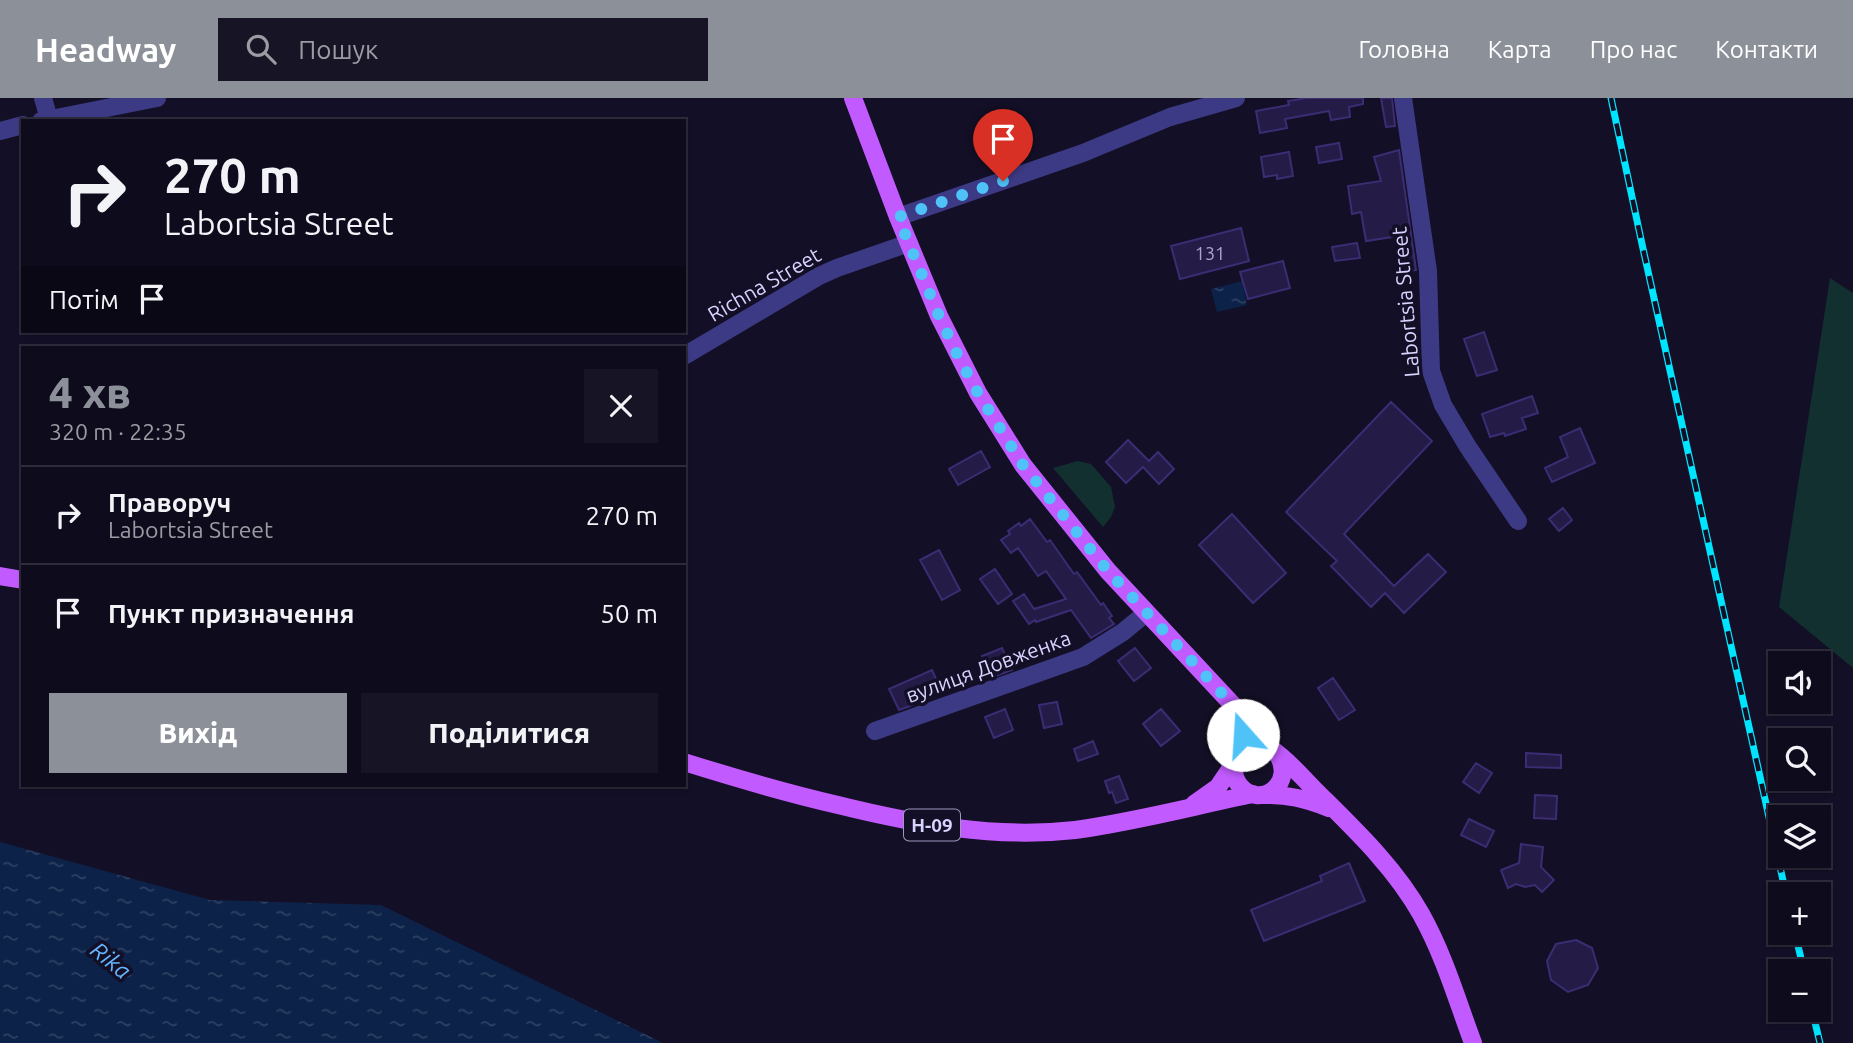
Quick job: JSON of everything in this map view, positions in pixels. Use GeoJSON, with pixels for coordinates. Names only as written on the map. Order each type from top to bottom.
{"type":"FeatureCollection","features":[{"type":"Feature","properties":{"kind":"main road"},"geometry":{"type":"LineString","coordinates":[[853,98],[909,243],[958,356],[978,393],[1023,465],[1108,571],[1245,718],[1280,759],[1283,766],[1281,782],[1276,788],[1257,795],[1244,790],[1234,776],[1245,718]]}},
{"type":"Feature","properties":{"kind":"main road"},"geometry":{"type":"LineString","coordinates":[[0,576],[21,580]]}},
{"type":"Feature","properties":{"kind":"main road"},"geometry":{"type":"LineString","coordinates":[[1239,756],[1255,746],[1273,750]]}},
{"type":"Feature","properties":{"kind":"main road","name":"Н-09"},"geometry":{"type":"LineString","coordinates":[[1273,750],[1357,832],[1397,877],[1422,915],[1443,959],[1472,1041]]}},
{"type":"Feature","properties":{"kind":"main road","name":"Н-09"},"geometry":{"type":"LineString","coordinates":[[1186,808],[1218,787],[1239,756]]}},
{"type":"Feature","properties":{"kind":"main road","name":"Н-09"},"geometry":{"type":"LineString","coordinates":[[686,763],[764,787],[876,815],[962,830],[1074,830],[1257,795],[1276,794],[1304,798],[1336,811]]}},
{"type":"Feature","properties":{"kind":"street"},"geometry":{"type":"LineString","coordinates":[[43,98],[45,119]]}},
{"type":"Feature","properties":{"kind":"street"},"geometry":{"type":"LineString","coordinates":[[50,119],[157,98]]}},
{"type":"Feature","properties":{"kind":"street"},"geometry":{"type":"LineString","coordinates":[[898,217],[1083,153],[1170,117],[1236,98]]}},
{"type":"Feature","properties":{"kind":"street","name":"Labortsia Street"},"geometry":{"type":"LineString","coordinates":[[1403,98],[1428,271],[1431,371],[1443,405],[1518,522]]}},
{"type":"Feature","properties":{"kind":"street"},"geometry":{"type":"LineString","coordinates":[[0,131],[21,126]]}},
{"type":"Feature","properties":{"kind":"street","name":"Richna Street"},"geometry":{"type":"LineString","coordinates":[[686,355],[819,276],[909,243]]}},
{"type":"Feature","properties":{"kind":"street","name":"вулиця Довженка"},"geometry":{"type":"LineString","coordinates":[[875,731],[1076,660],[1123,632],[1146,613]]}},
{"type":"Feature","properties":{"kind":"green space"},"geometry":{"type":"Polygon","coordinates":[[[1830,278],[1853,293],[1853,668],[1779,607],[1830,278]]]}},
{"type":"Feature","properties":{"kind":"green space"},"geometry":{"type":"Polygon","coordinates":[[[1078,461],[1091,464],[1111,487],[1115,507],[1103,527],[1053,468],[1078,461]]]}},
{"type":"Feature","properties":{"kind":"water"},"geometry":{"type":"Polygon","coordinates":[[[1242,281],[1247,305],[1217,312],[1211,289],[1242,281]]]}},
{"type":"Feature","properties":{"kind":"water","name":"Rika"},"geometry":{"type":"Polygon","coordinates":[[[0,842],[210,900],[381,905],[663,1043],[0,1043],[0,842]]]}},
{"type":"Feature","properties":{"kind":"building"},"geometry":{"type":"Polygon","coordinates":[[[1307,98],[1363,98],[1363,104],[1349,107],[1350,117],[1331,120],[1329,111],[1285,119],[1287,128],[1260,133],[1256,111],[1289,105],[1288,101],[1307,98]]]}},
{"type":"Feature","properties":{"kind":"building"},"geometry":{"type":"Polygon","coordinates":[[[1381,98],[1392,98],[1395,126],[1386,127],[1381,98]]]}},
{"type":"Feature","properties":{"kind":"building"},"geometry":{"type":"Polygon","coordinates":[[[1339,143],[1342,159],[1319,163],[1316,147],[1339,143]]]}},
{"type":"Feature","properties":{"kind":"building"},"geometry":{"type":"Polygon","coordinates":[[[1399,150],[1416,270],[1406,272],[1399,236],[1366,241],[1361,212],[1352,214],[1348,186],[1381,181],[1374,157],[1399,150]]]}},
{"type":"Feature","properties":{"kind":"building"},"geometry":{"type":"Polygon","coordinates":[[[1289,152],[1293,176],[1277,179],[1277,175],[1264,177],[1261,157],[1289,152]]]}},
{"type":"Feature","properties":{"kind":"building"},"geometry":{"type":"Polygon","coordinates":[[[1241,228],[1249,261],[1180,279],[1171,246],[1241,228]]]}},
{"type":"Feature","properties":{"kind":"building"},"geometry":{"type":"Polygon","coordinates":[[[1357,243],[1360,258],[1335,261],[1332,247],[1357,243]]]}},
{"type":"Feature","properties":{"kind":"building"},"geometry":{"type":"Polygon","coordinates":[[[1283,261],[1290,288],[1248,299],[1240,272],[1283,261]]]}},
{"type":"Feature","properties":{"kind":"building"},"geometry":{"type":"Polygon","coordinates":[[[1484,332],[1497,370],[1477,376],[1464,339],[1484,332]]]}},
{"type":"Feature","properties":{"kind":"building"},"geometry":{"type":"Polygon","coordinates":[[[1532,396],[1538,413],[1522,418],[1526,429],[1505,436],[1504,433],[1490,437],[1482,414],[1532,396]]]}},
{"type":"Feature","properties":{"kind":"building"},"geometry":{"type":"Polygon","coordinates":[[[1391,402],[1432,441],[1344,534],[1394,586],[1428,554],[1446,572],[1404,613],[1385,593],[1371,607],[1331,566],[1337,561],[1286,512],[1391,402]]]}},
{"type":"Feature","properties":{"kind":"building"},"geometry":{"type":"Polygon","coordinates":[[[1580,428],[1595,463],[1552,482],[1545,468],[1568,457],[1560,437],[1580,428]]]}},
{"type":"Feature","properties":{"kind":"building"},"geometry":{"type":"Polygon","coordinates":[[[1128,440],[1149,461],[1158,452],[1174,469],[1159,484],[1143,467],[1126,483],[1106,462],[1128,440]]]}},
{"type":"Feature","properties":{"kind":"building"},"geometry":{"type":"Polygon","coordinates":[[[981,451],[990,467],[958,485],[949,469],[981,451]]]}},
{"type":"Feature","properties":{"kind":"building"},"geometry":{"type":"Polygon","coordinates":[[[1563,508],[1572,520],[1559,531],[1549,519],[1563,508]]]}},
{"type":"Feature","properties":{"kind":"building"},"geometry":{"type":"Polygon","coordinates":[[[1232,514],[1286,573],[1253,603],[1199,545],[1232,514]]]}},
{"type":"Feature","properties":{"kind":"building"},"geometry":{"type":"Polygon","coordinates":[[[1030,519],[1047,542],[1050,540],[1074,574],[1077,572],[1101,605],[1103,603],[1114,624],[1091,638],[1071,610],[1029,624],[1013,601],[1024,594],[1034,609],[1066,599],[1046,571],[1038,576],[1018,548],[1011,553],[1001,540],[1019,523],[1021,526],[1030,519]]]}},
{"type":"Feature","properties":{"kind":"building"},"geometry":{"type":"Polygon","coordinates":[[[939,550],[960,590],[942,600],[920,560],[939,550]]]}},
{"type":"Feature","properties":{"kind":"building"},"geometry":{"type":"Polygon","coordinates":[[[995,569],[1012,594],[998,604],[980,579],[995,569]]]}},
{"type":"Feature","properties":{"kind":"building"},"geometry":{"type":"Polygon","coordinates":[[[1002,648],[1012,670],[991,678],[982,656],[1002,648]]]}},
{"type":"Feature","properties":{"kind":"building"},"geometry":{"type":"Polygon","coordinates":[[[1135,648],[1151,668],[1134,681],[1118,661],[1135,648]]]}},
{"type":"Feature","properties":{"kind":"building"},"geometry":{"type":"Polygon","coordinates":[[[932,670],[941,690],[899,710],[889,689],[932,670]]]}},
{"type":"Feature","properties":{"kind":"building"},"geometry":{"type":"Polygon","coordinates":[[[1333,678],[1355,710],[1339,720],[1318,688],[1333,678]]]}},
{"type":"Feature","properties":{"kind":"building"},"geometry":{"type":"Polygon","coordinates":[[[1057,702],[1062,724],[1044,728],[1039,705],[1057,702]]]}},
{"type":"Feature","properties":{"kind":"building"},"geometry":{"type":"Polygon","coordinates":[[[1005,709],[1013,730],[994,738],[985,717],[1005,709]]]}},
{"type":"Feature","properties":{"kind":"building"},"geometry":{"type":"Polygon","coordinates":[[[1161,709],[1180,731],[1161,746],[1143,724],[1161,709]]]}},
{"type":"Feature","properties":{"kind":"building"},"geometry":{"type":"Polygon","coordinates":[[[1093,741],[1098,754],[1078,761],[1074,749],[1093,741]]]}},
{"type":"Feature","properties":{"kind":"building"},"geometry":{"type":"Polygon","coordinates":[[[1526,753],[1561,755],[1561,768],[1526,767],[1526,753]]]}},
{"type":"Feature","properties":{"kind":"building"},"geometry":{"type":"Polygon","coordinates":[[[1476,763],[1492,773],[1479,793],[1463,782],[1476,763]]]}},
{"type":"Feature","properties":{"kind":"building"},"geometry":{"type":"Polygon","coordinates":[[[1119,776],[1128,799],[1116,803],[1105,781],[1119,776]]]}},
{"type":"Feature","properties":{"kind":"building"},"geometry":{"type":"Polygon","coordinates":[[[1535,795],[1557,796],[1556,819],[1534,818],[1535,795]]]}},
{"type":"Feature","properties":{"kind":"building"},"geometry":{"type":"Polygon","coordinates":[[[1469,819],[1494,831],[1486,847],[1461,835],[1469,819]]]}},
{"type":"Feature","properties":{"kind":"building"},"geometry":{"type":"Polygon","coordinates":[[[1521,844],[1543,847],[1541,867],[1554,880],[1542,892],[1535,885],[1525,887],[1516,884],[1508,888],[1501,870],[1519,863],[1521,844]]]}},
{"type":"Feature","properties":{"kind":"building"},"geometry":{"type":"Polygon","coordinates":[[[1349,863],[1365,901],[1264,941],[1251,910],[1322,881],[1320,876],[1349,863]]]}},
{"type":"Feature","properties":{"kind":"building"},"geometry":{"type":"Polygon","coordinates":[[[1576,940],[1592,948],[1598,968],[1588,985],[1568,992],[1551,980],[1547,961],[1556,944],[1576,940]]]}},
{"type":"Feature","properties":{"kind":"railway"},"geometry":{"type":"LineString","coordinates":[[1611,98],[1783,882]]}},
{"type":"Feature","properties":{"kind":"railway"},"geometry":{"type":"LineString","coordinates":[[1798,945],[1801,959]]}},
{"type":"Feature","properties":{"kind":"railway"},"geometry":{"type":"LineString","coordinates":[[1815,1022],[1820,1043]]}},
{"type":"Feature","properties":{"kind":"route"},"geometry":{"type":"LineString","coordinates":[[1003,181],[898,217],[939,316],[978,393],[1023,465],[1108,571],[1245,718],[1243,735]]}}]}
